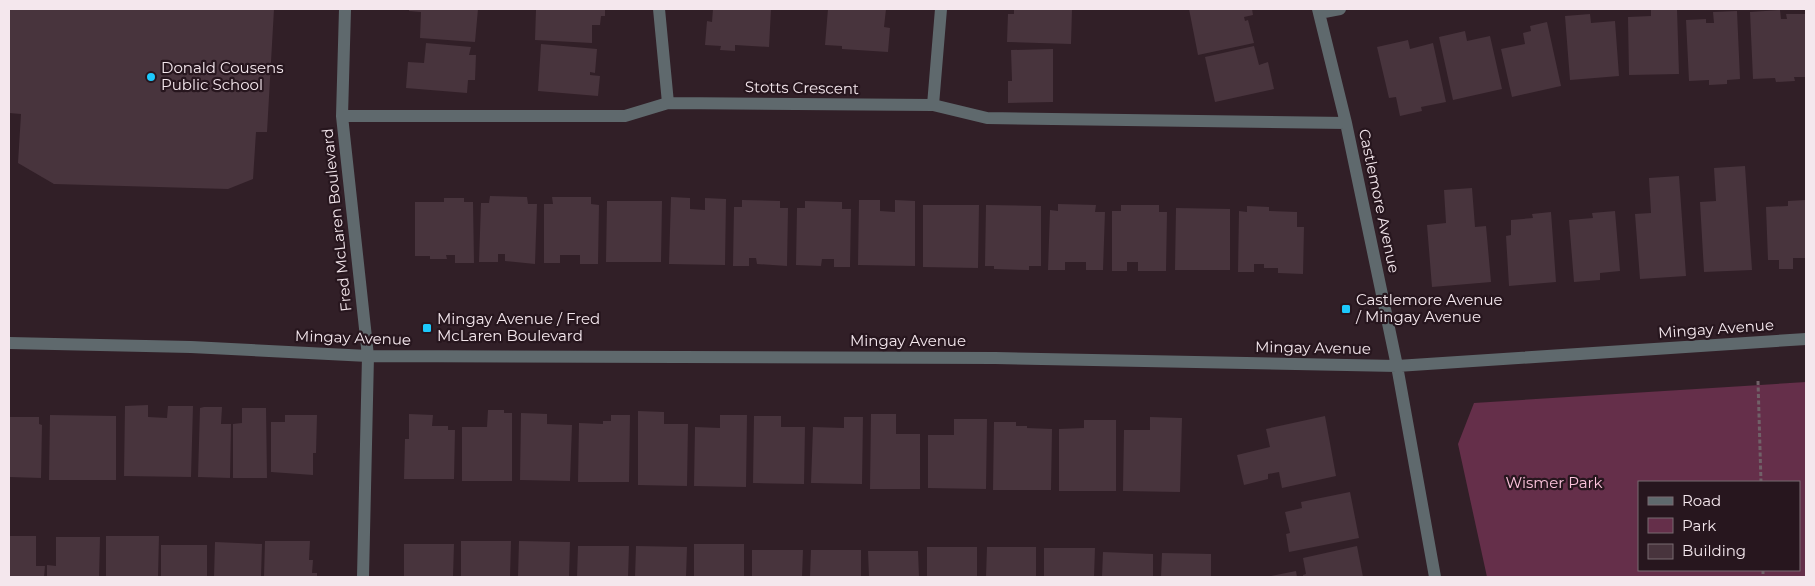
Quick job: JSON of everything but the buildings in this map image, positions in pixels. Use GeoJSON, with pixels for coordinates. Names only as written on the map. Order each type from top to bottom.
{"type":"FeatureCollection","features":[{"type":"Feature","properties":{"kind":"street","name":"Fred McLaren Boulevard"},"geometry":{"type":"LineString","coordinates":[[345,9],[342,116],[368,356],[363,577]]}},
{"type":"Feature","properties":{"kind":"street"},"geometry":{"type":"LineString","coordinates":[[659,9],[668,103]]}},
{"type":"Feature","properties":{"kind":"street"},"geometry":{"type":"LineString","coordinates":[[933,106],[941,9]]}},
{"type":"Feature","properties":{"kind":"street"},"geometry":{"type":"LineString","coordinates":[[1319,11],[1340,9]]}},
{"type":"Feature","properties":{"kind":"street","name":"Castlemore Avenue"},"geometry":{"type":"LineString","coordinates":[[1319,11],[1346,123],[1397,366],[1435,577]]}},
{"type":"Feature","properties":{"kind":"street","name":"Stotts Crescent"},"geometry":{"type":"LineString","coordinates":[[342,116],[625,116],[668,103],[933,106],[987,118],[1346,123]]}},
{"type":"Feature","properties":{"kind":"street","name":"Mingay Avenue"},"geometry":{"type":"LineString","coordinates":[[9,342],[191,347],[368,356],[994,358],[1397,366],[1806,339]]}},
{"type":"Feature","properties":{"kind":"path"},"geometry":{"type":"LineString","coordinates":[[1758,381],[1761,481]]}},
{"type":"Feature","properties":{"kind":"green space","name":"Wismer Park"},"geometry":{"type":"Polygon","coordinates":[[[1806,382],[1806,577],[1487,577],[1458,444],[1474,403],[1806,382]]]}},
{"type":"Feature","properties":{"kind":"place","name":"Donald Cousens Public School"},"geometry":{"type":"Point","coordinates":[151,77]}},
{"type":"Feature","properties":{"kind":"place","name":"Castlemore Avenue / Mingay Avenue"},"geometry":{"type":"Point","coordinates":[1346,309]}},
{"type":"Feature","properties":{"kind":"place","name":"Mingay Avenue / Fred McLaren Boulevard"},"geometry":{"type":"Point","coordinates":[427,328]}}]}
